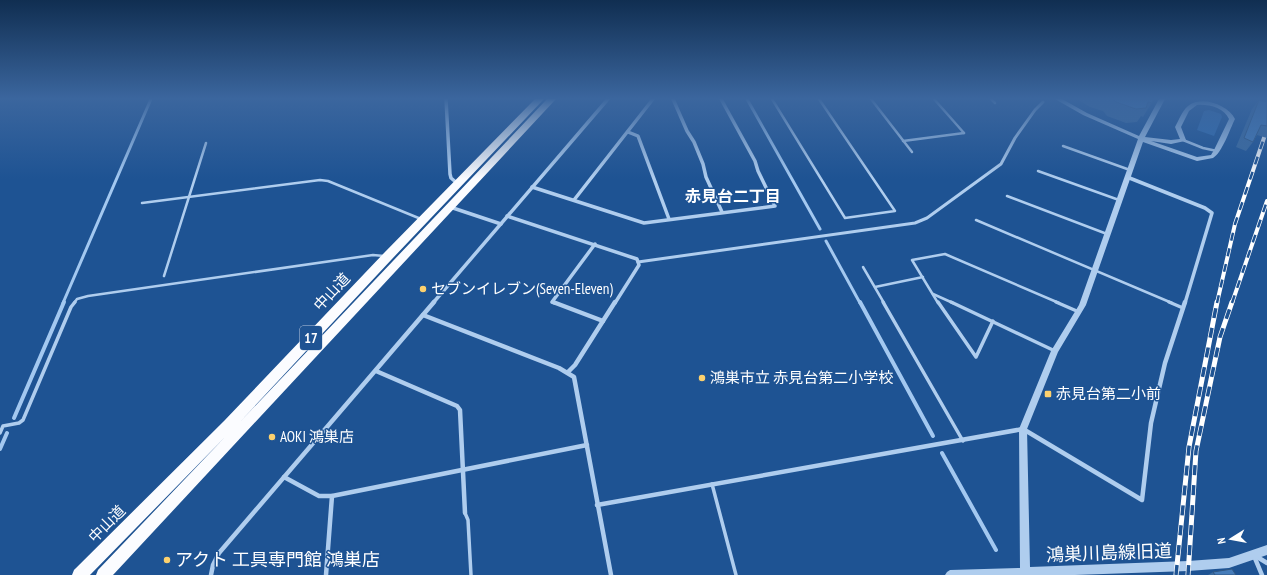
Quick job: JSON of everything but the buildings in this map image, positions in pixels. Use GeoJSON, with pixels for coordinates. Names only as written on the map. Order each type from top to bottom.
{"type":"FeatureCollection","features":[{"type":"Feature","properties":{"kind":"highway","name":"中山道"},"geometry":{"type":"LineString","coordinates":[[79,575],[228,425],[514,126]]}},
{"type":"Feature","properties":{"kind":"highway","name":"中山道"},"geometry":{"type":"LineString","coordinates":[[102,575],[527,126]]}},
{"type":"Feature","properties":{"kind":"street"},"geometry":{"type":"LineString","coordinates":[[447,126],[450,174],[451,178],[458,184]]}},
{"type":"Feature","properties":{"kind":"street"},"geometry":{"type":"LineString","coordinates":[[211,575],[215,559],[219,553],[585,126]]}},
{"type":"Feature","properties":{"kind":"street"},"geometry":{"type":"LineString","coordinates":[[574,200],[633,126]]}},
{"type":"Feature","properties":{"kind":"street"},"geometry":{"type":"LineString","coordinates":[[685,126],[694,142],[722,212]]}},
{"type":"Feature","properties":{"kind":"street"},"geometry":{"type":"LineString","coordinates":[[532,187],[644,223],[774,206],[755,161],[736,126]]}},
{"type":"Feature","properties":{"kind":"street"},"geometry":{"type":"LineString","coordinates":[[638,262],[815,238],[915,222],[927,218],[1001,164],[1015,138],[1024,126]]}},
{"type":"Feature","properties":{"kind":"street"},"geometry":{"type":"LineString","coordinates":[[1113,126],[1153,144],[1197,158],[1209,158],[1218,151],[1229,126]]}},
{"type":"Feature","properties":{"kind":"street"},"geometry":{"type":"LineString","coordinates":[[1025,574],[1023,430],[1055,351],[1079,312],[1141,138],[1148,126]]}},
{"type":"Feature","properties":{"kind":"street"},"geometry":{"type":"LineString","coordinates":[[1141,138],[1171,142],[1183,140],[1179,126]]}},
{"type":"Feature","properties":{"kind":"street"},"geometry":{"type":"LineString","coordinates":[[628,132],[638,136],[669,219]]}},
{"type":"Feature","properties":{"kind":"street"},"geometry":{"type":"LineString","coordinates":[[597,505],[1023,430],[1142,500],[1152,423],[1165,362],[1212,213],[1205,208],[1128,174]]}},
{"type":"Feature","properties":{"kind":"street"},"geometry":{"type":"LineString","coordinates":[[450,207],[501,224]]}},
{"type":"Feature","properties":{"kind":"street"},"geometry":{"type":"LineString","coordinates":[[507,216],[637,259],[639,265],[575,365],[568,372]]}},
{"type":"Feature","properties":{"kind":"street"},"geometry":{"type":"LineString","coordinates":[[595,244],[552,302],[603,321]]}},
{"type":"Feature","properties":{"kind":"street"},"geometry":{"type":"LineString","coordinates":[[423,314],[568,372],[574,377],[610,575]]}},
{"type":"Feature","properties":{"kind":"street"},"geometry":{"type":"LineString","coordinates":[[376,371],[457,406],[460,410],[465,513]]}},
{"type":"Feature","properties":{"kind":"street"},"geometry":{"type":"LineString","coordinates":[[284,477],[319,496],[332,496],[587,445]]}},
{"type":"Feature","properties":{"kind":"street"},"geometry":{"type":"LineString","coordinates":[[326,575],[332,496]]}},
{"type":"Feature","properties":{"kind":"street","name":"鴻巣川島線旧道"},"geometry":{"type":"LineString","coordinates":[[950,575],[1025,574],[1229,563],[1267,550]]}},
{"type":"Feature","properties":{"kind":"street"},"geometry":{"type":"LineString","coordinates":[[1254,555],[1267,563]]}},
{"type":"Feature","properties":{"kind":"street"},"geometry":{"type":"LineString","coordinates":[[1254,555],[1262,575]]}},
{"type":"Feature","properties":{"kind":"lane"},"geometry":{"type":"LineString","coordinates":[[788,126],[845,218],[895,211],[837,126]]}},
{"type":"Feature","properties":{"kind":"lane"},"geometry":{"type":"LineString","coordinates":[[892,126],[912,152]]}},
{"type":"Feature","properties":{"kind":"lane"},"geometry":{"type":"LineString","coordinates":[[903,141],[964,133],[958,126]]}},
{"type":"Feature","properties":{"kind":"lane"},"geometry":{"type":"LineString","coordinates":[[1183,140],[1203,148],[1218,151]]}},
{"type":"Feature","properties":{"kind":"lane"},"geometry":{"type":"LineString","coordinates":[[164,276],[206,143]]}},
{"type":"Feature","properties":{"kind":"lane"},"geometry":{"type":"LineString","coordinates":[[1063,146],[1128,174]]}},
{"type":"Feature","properties":{"kind":"lane"},"geometry":{"type":"LineString","coordinates":[[1038,171],[1119,200]]}},
{"type":"Feature","properties":{"kind":"lane"},"geometry":{"type":"LineString","coordinates":[[142,203],[324,180],[424,220]]}},
{"type":"Feature","properties":{"kind":"lane"},"geometry":{"type":"LineString","coordinates":[[1007,196],[1107,234]]}},
{"type":"Feature","properties":{"kind":"lane"},"geometry":{"type":"LineString","coordinates":[[976,220],[1183,308]]}},
{"type":"Feature","properties":{"kind":"lane"},"geometry":{"type":"LineString","coordinates":[[993,321],[976,357],[932,294],[912,260],[945,254],[1079,312]]}},
{"type":"Feature","properties":{"kind":"lane"},"geometry":{"type":"LineString","coordinates":[[0,433],[3,426],[18,423],[23,420],[71,307],[77,299],[88,296],[373,255],[388,256]]}},
{"type":"Feature","properties":{"kind":"lane"},"geometry":{"type":"LineString","coordinates":[[863,267],[963,441]]}},
{"type":"Feature","properties":{"kind":"lane"},"geometry":{"type":"LineString","coordinates":[[875,286],[923,277]]}},
{"type":"Feature","properties":{"kind":"lane"},"geometry":{"type":"LineString","coordinates":[[932,294],[1055,351]]}},
{"type":"Feature","properties":{"kind":"lane"},"geometry":{"type":"LineString","coordinates":[[712,484],[736,575]]}},
{"type":"Feature","properties":{"kind":"lane"},"geometry":{"type":"LineString","coordinates":[[465,513],[468,520],[471,575]]}},
{"type":"Feature","properties":{"kind":"shaded area"},"geometry":{"type":"Polygon","coordinates":[[[1199,126],[1218,126],[1214,136],[1197,130],[1199,126]]]}},
{"type":"Feature","properties":{"kind":"waterway"},"geometry":{"type":"LineString","coordinates":[[63,303],[139,126]]}},
{"type":"Feature","properties":{"kind":"waterway"},"geometry":{"type":"LineString","coordinates":[[762,126],[820,229]]}},
{"type":"Feature","properties":{"kind":"waterway"},"geometry":{"type":"LineString","coordinates":[[826,241],[860,303]]}},
{"type":"Feature","properties":{"kind":"waterway"},"geometry":{"type":"LineString","coordinates":[[14,418],[64,302]]}},
{"type":"Feature","properties":{"kind":"waterway"},"geometry":{"type":"LineString","coordinates":[[860,302],[933,436]]}},
{"type":"Feature","properties":{"kind":"waterway"},"geometry":{"type":"LineString","coordinates":[[0,449],[7,433]]}},
{"type":"Feature","properties":{"kind":"waterway"},"geometry":{"type":"LineString","coordinates":[[942,453],[996,550]]}},
{"type":"Feature","properties":{"kind":"railway"},"geometry":{"type":"LineString","coordinates":[[1217,303],[1235,224],[1267,129]]}},
{"type":"Feature","properties":{"kind":"railway"},"geometry":{"type":"LineString","coordinates":[[1232,303],[1267,201]]}},
{"type":"Feature","properties":{"kind":"railway"},"geometry":{"type":"LineString","coordinates":[[1176,575],[1189,447],[1217,302]]}},
{"type":"Feature","properties":{"kind":"railway"},"geometry":{"type":"LineString","coordinates":[[1188,575],[1196,451],[1220,337],[1232,302]]}},
{"type":"Feature","properties":{"kind":"place","name":"セブンイレブン(Seven-Eleven)"},"geometry":{"type":"Point","coordinates":[423,289]}},
{"type":"Feature","properties":{"kind":"place","name":"鴻巣市立 赤見台第二小学校"},"geometry":{"type":"Point","coordinates":[702,378]}},
{"type":"Feature","properties":{"kind":"place","name":"赤見台第二小前"},"geometry":{"type":"Point","coordinates":[1048,394]}},
{"type":"Feature","properties":{"kind":"place","name":"AOKI 鴻巣店"},"geometry":{"type":"Point","coordinates":[272,437]}},
{"type":"Feature","properties":{"kind":"place","name":"アクト 工具専門館 鴻巣店"},"geometry":{"type":"Point","coordinates":[167,560]}},
{"type":"Feature","properties":{"kind":"district","name":"赤見台二丁目"},"geometry":{"type":"Point","coordinates":[733,196]}}]}
